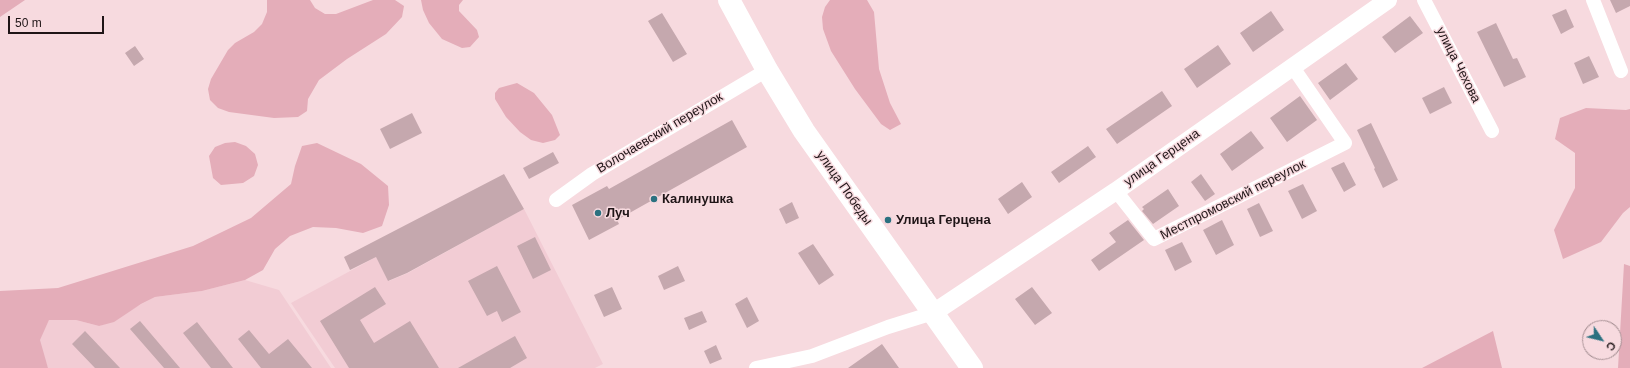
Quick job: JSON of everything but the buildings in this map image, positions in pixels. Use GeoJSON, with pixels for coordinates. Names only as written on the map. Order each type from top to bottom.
{"type":"FeatureCollection","features":[{"type":"Feature","properties":{"kind":"highway","name":"улица Победы"},"geometry":{"type":"LineString","coordinates":[[729,0],[767,70],[804,131],[933,313],[968,367]]}},
{"type":"Feature","properties":{"kind":"street","name":"улица Герцена"},"geometry":{"type":"LineString","coordinates":[[933,313],[1116,191],[1388,0]]}},
{"type":"Feature","properties":{"kind":"street","name":"улица Чехова"},"geometry":{"type":"LineString","coordinates":[[1424,0],[1492,131]]}},
{"type":"Feature","properties":{"kind":"street"},"geometry":{"type":"LineString","coordinates":[[1593,0],[1621,71]]}},
{"type":"Feature","properties":{"kind":"street","name":"Местпромовский переулок"},"geometry":{"type":"LineString","coordinates":[[1116,191],[1154,239],[1345,143],[1292,66]]}},
{"type":"Feature","properties":{"kind":"street","name":"Волочаевский переулок"},"geometry":{"type":"LineString","coordinates":[[556,200],[592,174],[767,70]]}},
{"type":"Feature","properties":{"kind":"street"},"geometry":{"type":"LineString","coordinates":[[762,367],[812,356],[888,327],[933,313]]}},
{"type":"Feature","properties":{"kind":"shaded area"},"geometry":{"type":"Polygon","coordinates":[[[0,0],[25,0],[0,17],[0,0]]]}},
{"type":"Feature","properties":{"kind":"shaded area"},"geometry":{"type":"Polygon","coordinates":[[[267,0],[310,0],[315,8],[325,14],[336,14],[373,0],[395,0],[404,6],[402,17],[386,34],[347,59],[319,80],[308,99],[307,111],[298,117],[274,118],[229,112],[218,108],[210,100],[208,89],[211,79],[228,50],[235,43],[254,32],[262,24],[267,12],[267,0]]]}},
{"type":"Feature","properties":{"kind":"shaded area"},"geometry":{"type":"Polygon","coordinates":[[[421,0],[463,0],[459,5],[459,11],[477,30],[479,37],[470,47],[462,48],[442,39],[429,23],[423,10],[421,0]]]}},
{"type":"Feature","properties":{"kind":"shaded area"},"geometry":{"type":"Polygon","coordinates":[[[830,0],[867,0],[874,12],[879,69],[890,103],[901,124],[890,130],[881,124],[855,89],[831,51],[823,29],[822,17],[825,7],[830,0]]]}},
{"type":"Feature","properties":{"kind":"shaded area"},"geometry":{"type":"Polygon","coordinates":[[[517,83],[534,93],[552,115],[560,135],[555,140],[543,143],[531,140],[520,132],[506,117],[495,99],[495,93],[499,88],[517,83]]]}},
{"type":"Feature","properties":{"kind":"shaded area"},"geometry":{"type":"Polygon","coordinates":[[[1586,108],[1630,109],[1630,207],[1623,213],[1601,242],[1563,259],[1554,230],[1575,188],[1575,153],[1555,139],[1560,118],[1586,108]]]}},
{"type":"Feature","properties":{"kind":"shaded area"},"geometry":{"type":"Polygon","coordinates":[[[235,142],[246,146],[255,154],[258,165],[254,176],[243,183],[221,185],[213,178],[209,156],[215,147],[225,143],[235,142]]]}},
{"type":"Feature","properties":{"kind":"shaded area"},"geometry":{"type":"Polygon","coordinates":[[[317,143],[361,164],[388,186],[389,205],[382,226],[363,233],[336,228],[313,227],[290,236],[275,249],[263,270],[245,280],[202,291],[155,297],[141,304],[114,322],[99,326],[76,320],[49,320],[40,340],[48,368],[0,368],[0,291],[58,288],[193,246],[251,218],[291,184],[302,146],[317,143]]]}},
{"type":"Feature","properties":{"kind":"shaded area"},"geometry":{"type":"Polygon","coordinates":[[[524,209],[603,364],[595,368],[335,368],[291,303],[376,257],[389,281],[408,273],[524,209]]]}},
{"type":"Feature","properties":{"kind":"shaded area"},"geometry":{"type":"Polygon","coordinates":[[[1624,264],[1630,266],[1630,368],[1618,368],[1618,360],[1622,360],[1622,320],[1621,320],[1624,264]]]}},
{"type":"Feature","properties":{"kind":"shaded area"},"geometry":{"type":"Polygon","coordinates":[[[245,280],[279,290],[331,368],[48,368],[39,340],[49,320],[76,320],[99,326],[155,297],[202,291],[245,280]]]}},
{"type":"Feature","properties":{"kind":"shaded area"},"geometry":{"type":"Polygon","coordinates":[[[1493,331],[1502,368],[1422,368],[1493,331]]]}},
{"type":"Feature","properties":{"kind":"place","name":"Калинушка"},"geometry":{"type":"Point","coordinates":[654,199]}},
{"type":"Feature","properties":{"kind":"place","name":"Луч"},"geometry":{"type":"Point","coordinates":[598,213]}},
{"type":"Feature","properties":{"kind":"place","name":"Улица Герцена"},"geometry":{"type":"Point","coordinates":[888,220]}}]}
